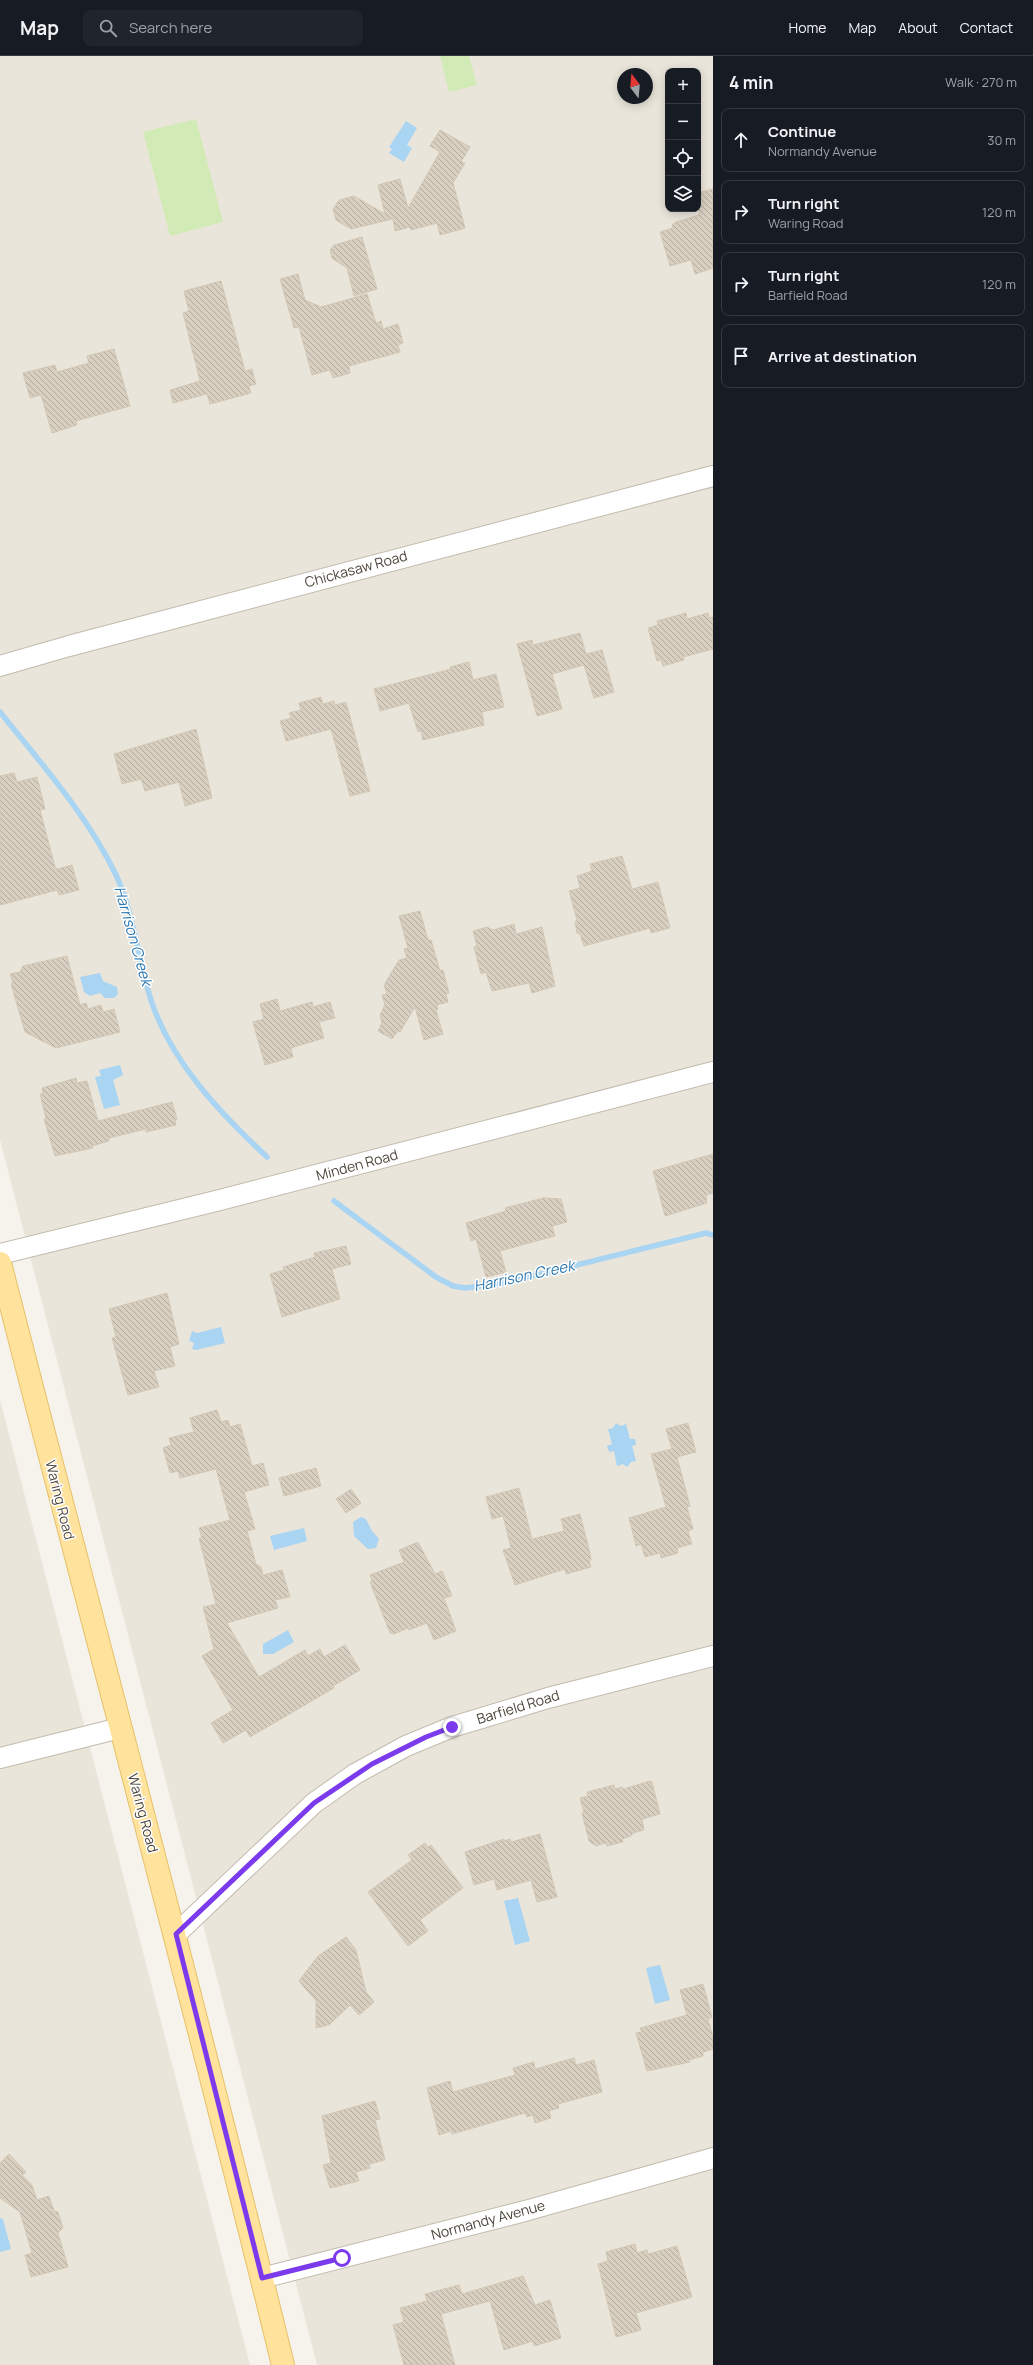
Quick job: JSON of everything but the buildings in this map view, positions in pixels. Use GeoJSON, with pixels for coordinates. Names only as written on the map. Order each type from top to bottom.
{"type":"FeatureCollection","features":[{"type":"Feature","properties":{"kind":"main road","name":"Waring Road"},"geometry":{"type":"LineString","coordinates":[[0,1263],[120,1728],[176,1934],[283,2365]]}},
{"type":"Feature","properties":{"kind":"street","name":"Chickasaw Road"},"geometry":{"type":"LineString","coordinates":[[0,666],[77,644],[713,476]]}},
{"type":"Feature","properties":{"kind":"street","name":"Minden Road"},"geometry":{"type":"LineString","coordinates":[[0,1254],[220,1200],[713,1072]]}},
{"type":"Feature","properties":{"kind":"street","name":"Barfield Road"},"geometry":{"type":"LineString","coordinates":[[176,1934],[314,1803],[355,1774],[399,1750],[446,1729],[512,1709],[623,1678],[713,1656]]}},
{"type":"Feature","properties":{"kind":"street"},"geometry":{"type":"LineString","coordinates":[[0,1758],[120,1728]]}},
{"type":"Feature","properties":{"kind":"street","name":"Normandy Avenue"},"geometry":{"type":"LineString","coordinates":[[262,2278],[525,2211],[713,2158]]}},
{"type":"Feature","properties":{"kind":"shaded area"},"geometry":{"type":"Polygon","coordinates":[[[0,56],[713,56],[713,2365],[317,2365],[0,1140],[0,56]]]}},
{"type":"Feature","properties":{"kind":"shaded area"},"geometry":{"type":"Polygon","coordinates":[[[0,1400],[250,2365],[0,2365],[0,1400]]]}},
{"type":"Feature","properties":{"kind":"green space"},"geometry":{"type":"Polygon","coordinates":[[[440,56],[469,56],[477,85],[449,92],[440,56]]]}},
{"type":"Feature","properties":{"kind":"green space"},"geometry":{"type":"Polygon","coordinates":[[[196,119],[223,222],[170,236],[143,132],[196,119]]]}},
{"type":"Feature","properties":{"kind":"water"},"geometry":{"type":"Polygon","coordinates":[[[406,121],[417,128],[407,145],[412,148],[404,162],[389,153],[392,149],[389,147],[406,121]]]}},
{"type":"Feature","properties":{"kind":"water"},"geometry":{"type":"Polygon","coordinates":[[[100,973],[103,981],[117,987],[118,994],[114,998],[105,998],[100,993],[90,996],[84,992],[80,977],[100,973]]]}},
{"type":"Feature","properties":{"kind":"water"},"geometry":{"type":"Polygon","coordinates":[[[120,1065],[123,1075],[113,1080],[120,1105],[104,1109],[95,1077],[101,1076],[99,1070],[120,1065]]]}},
{"type":"Feature","properties":{"kind":"water"},"geometry":{"type":"Polygon","coordinates":[[[221,1327],[225,1343],[196,1350],[192,1349],[194,1343],[189,1341],[192,1331],[197,1333],[221,1327]]]}},
{"type":"Feature","properties":{"kind":"water"},"geometry":{"type":"Polygon","coordinates":[[[616,1423],[621,1426],[626,1424],[630,1439],[635,1439],[636,1445],[632,1446],[636,1461],[631,1462],[627,1467],[623,1464],[617,1466],[614,1451],[609,1452],[607,1446],[612,1444],[608,1429],[613,1428],[616,1423]]]}},
{"type":"Feature","properties":{"kind":"water"},"geometry":{"type":"Polygon","coordinates":[[[361,1517],[366,1519],[372,1531],[379,1539],[376,1548],[368,1549],[354,1536],[353,1522],[361,1517]]]}},
{"type":"Feature","properties":{"kind":"water"},"geometry":{"type":"Polygon","coordinates":[[[304,1528],[307,1541],[274,1550],[270,1536],[304,1528]]]}},
{"type":"Feature","properties":{"kind":"water"},"geometry":{"type":"Polygon","coordinates":[[[288,1630],[294,1642],[273,1654],[263,1654],[263,1644],[288,1630]]]}},
{"type":"Feature","properties":{"kind":"water"},"geometry":{"type":"Polygon","coordinates":[[[518,1898],[530,1941],[515,1945],[504,1901],[518,1898]]]}},
{"type":"Feature","properties":{"kind":"water"},"geometry":{"type":"Polygon","coordinates":[[[660,1965],[670,2000],[655,2004],[646,1968],[660,1965]]]}},
{"type":"Feature","properties":{"kind":"water"},"geometry":{"type":"Polygon","coordinates":[[[0,2218],[3,2219],[11,2249],[0,2252],[0,2218]]]}},
{"type":"Feature","properties":{"kind":"waterway","name":"Harrison Creek"},"geometry":{"type":"LineString","coordinates":[[0,712],[78,811],[105,853],[116,875],[127,905],[151,1000],[160,1023],[171,1044],[184,1065],[215,1104],[267,1157]]}},
{"type":"Feature","properties":{"kind":"waterway","name":"Harrison Creek"},"geometry":{"type":"LineString","coordinates":[[334,1201],[436,1277],[453,1286],[465,1288],[504,1283],[706,1233],[713,1235]]}},
{"type":"Feature","properties":{"kind":"route"},"geometry":{"type":"LineString","coordinates":[[342,2258],[262,2278],[242,2206],[176,1934],[314,1803],[372,1764],[406,1746],[452,1727]]}}]}
